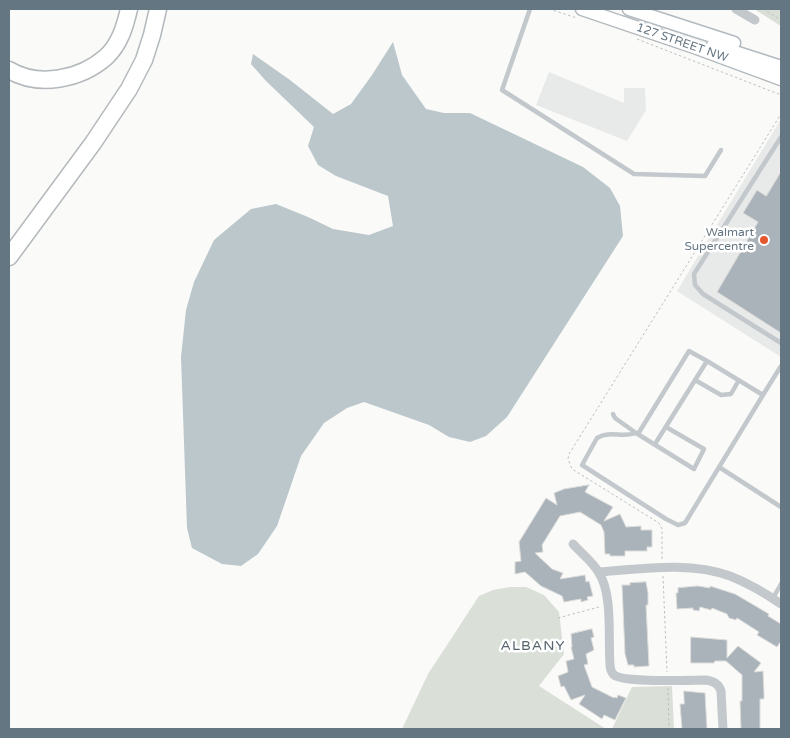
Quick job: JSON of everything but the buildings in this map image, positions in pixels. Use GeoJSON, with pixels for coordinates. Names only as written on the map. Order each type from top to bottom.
{"type":"FeatureCollection","features":[{"type":"Feature","properties":{"kind":"highway"},"geometry":{"type":"LineString","coordinates":[[9,70],[27,78],[53,80],[94,66],[107,56],[116,44],[125,29],[129,9]]}},
{"type":"Feature","properties":{"kind":"highway"},"geometry":{"type":"LineString","coordinates":[[9,257],[93,143],[129,89],[144,60],[158,9]]}},
{"type":"Feature","properties":{"kind":"main road","name":"127 STREET NW"},"geometry":{"type":"LineString","coordinates":[[629,9],[781,59]]}},
{"type":"Feature","properties":{"kind":"main road","name":"127 STREET NW"},"geometry":{"type":"LineString","coordinates":[[582,14],[621,22],[781,79]]}},
{"type":"Feature","properties":{"kind":"main road"},"geometry":{"type":"LineString","coordinates":[[621,22],[689,37],[781,67]]}},
{"type":"Feature","properties":{"kind":"street"},"geometry":{"type":"LineString","coordinates":[[736,9],[754,20]]}},
{"type":"Feature","properties":{"kind":"street"},"geometry":{"type":"LineString","coordinates":[[573,544],[598,572],[604,584],[610,664],[614,675],[626,680],[710,681],[720,686],[723,729]]}},
{"type":"Feature","properties":{"kind":"street"},"geometry":{"type":"LineString","coordinates":[[598,572],[663,568],[695,568],[719,572],[746,583],[781,604]]}},
{"type":"Feature","properties":{"kind":"lane"},"geometry":{"type":"LineString","coordinates":[[530,9],[502,90],[634,174],[705,176],[721,150]]}},
{"type":"Feature","properties":{"kind":"lane"},"geometry":{"type":"LineString","coordinates":[[781,139],[694,274],[695,285],[702,294],[781,343]]}},
{"type":"Feature","properties":{"kind":"lane"},"geometry":{"type":"LineString","coordinates":[[637,434],[689,351],[763,394]]}},
{"type":"Feature","properties":{"kind":"lane"},"geometry":{"type":"LineString","coordinates":[[655,444],[707,362]]}},
{"type":"Feature","properties":{"kind":"lane"},"geometry":{"type":"LineString","coordinates":[[637,434],[609,433],[597,438],[582,465],[666,519],[678,525],[685,523],[781,366]]}},
{"type":"Feature","properties":{"kind":"lane"},"geometry":{"type":"LineString","coordinates":[[695,380],[721,395],[731,394],[740,380]]}},
{"type":"Feature","properties":{"kind":"lane"},"geometry":{"type":"LineString","coordinates":[[613,414],[637,434],[694,468],[704,449],[666,427]]}},
{"type":"Feature","properties":{"kind":"lane"},"geometry":{"type":"LineString","coordinates":[[719,467],[781,507]]}},
{"type":"Feature","properties":{"kind":"lane"},"geometry":{"type":"LineString","coordinates":[[772,598],[781,584]]}},
{"type":"Feature","properties":{"kind":"path"},"geometry":{"type":"LineString","coordinates":[[549,9],[582,14]]}},
{"type":"Feature","properties":{"kind":"path"},"geometry":{"type":"LineString","coordinates":[[763,9],[781,20]]}},
{"type":"Feature","properties":{"kind":"path"},"geometry":{"type":"LineString","coordinates":[[634,38],[781,95]]}},
{"type":"Feature","properties":{"kind":"path"},"geometry":{"type":"LineString","coordinates":[[668,729],[662,529],[659,523],[572,469],[568,459],[781,114]]}},
{"type":"Feature","properties":{"kind":"path"},"geometry":{"type":"LineString","coordinates":[[558,618],[607,605]]}},
{"type":"Feature","properties":{"kind":"shaded area"},"geometry":{"type":"Polygon","coordinates":[[[754,9],[781,9],[781,26],[754,9]]]}},
{"type":"Feature","properties":{"kind":"shaded area"},"geometry":{"type":"Polygon","coordinates":[[[393,42],[402,75],[426,109],[444,113],[470,113],[583,167],[610,188],[620,206],[623,236],[507,417],[486,436],[470,442],[449,437],[429,425],[364,402],[347,408],[324,423],[301,456],[277,526],[258,554],[241,566],[222,564],[192,548],[187,528],[181,357],[186,310],[194,282],[214,240],[251,209],[276,204],[333,229],[369,235],[393,226],[388,196],[336,176],[318,165],[308,146],[314,127],[251,64],[253,54],[333,114],[351,104],[393,42]]]}},
{"type":"Feature","properties":{"kind":"shaded area"},"geometry":{"type":"Polygon","coordinates":[[[549,72],[624,103],[624,88],[645,88],[646,110],[627,141],[536,105],[549,72]]]}},
{"type":"Feature","properties":{"kind":"shaded area"},"geometry":{"type":"Polygon","coordinates":[[[781,119],[781,357],[677,291],[781,119]]]}},
{"type":"Feature","properties":{"kind":"shaded area"},"geometry":{"type":"Polygon","coordinates":[[[526,587],[544,595],[559,612],[564,654],[539,686],[606,729],[402,729],[428,674],[479,596],[493,590],[526,587]]]}},
{"type":"Feature","properties":{"kind":"shaded area"},"geometry":{"type":"Polygon","coordinates":[[[672,686],[674,729],[612,729],[632,687],[672,686]]]}},
{"type":"Feature","properties":{"kind":"place","name":"Walmart Supercentre"},"geometry":{"type":"Point","coordinates":[764,240]}},
{"type":"Feature","properties":{"kind":"district","name":"ALBANY"},"geometry":{"type":"Point","coordinates":[533,646]}}]}
